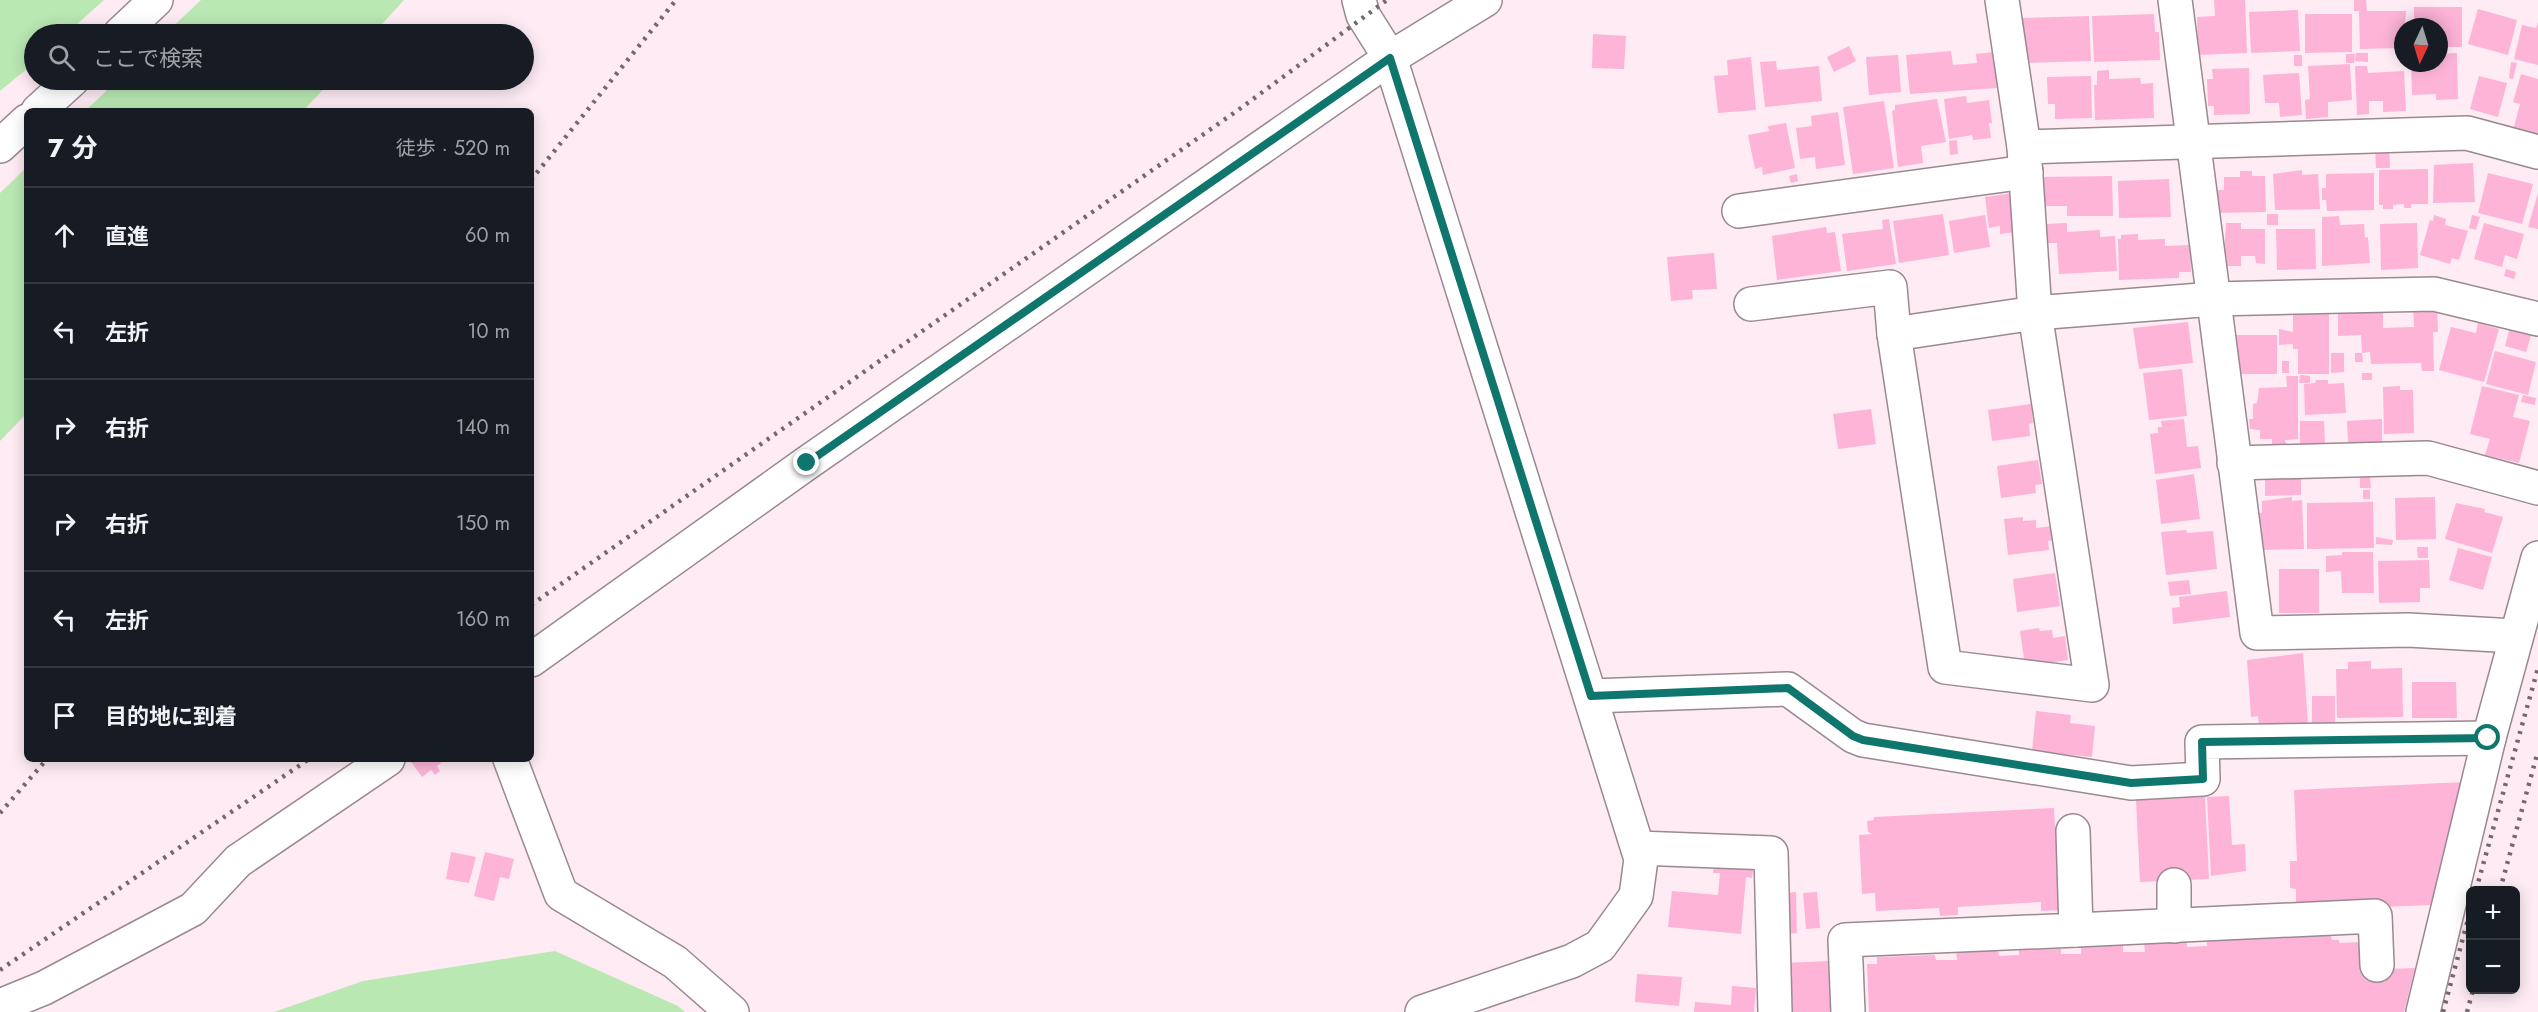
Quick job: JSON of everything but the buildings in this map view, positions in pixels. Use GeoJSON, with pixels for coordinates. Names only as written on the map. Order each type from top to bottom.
{"type":"FeatureCollection","features":[{"type":"Feature","properties":{"kind":"street"},"geometry":{"type":"LineString","coordinates":[[131,24],[156,0]]}},
{"type":"Feature","properties":{"kind":"street"},"geometry":{"type":"LineString","coordinates":[[1359,0],[1363,15],[1390,58],[1641,859],[1636,896],[1600,946],[1572,961],[1422,1012]]}},
{"type":"Feature","properties":{"kind":"street"},"geometry":{"type":"LineString","coordinates":[[534,658],[807,463],[1390,58],[1485,0]]}},
{"type":"Feature","properties":{"kind":"street"},"geometry":{"type":"LineString","coordinates":[[1751,304],[1890,287],[1894,334],[1945,667],[2092,685],[2036,313],[2025,160],[2002,0]]}},
{"type":"Feature","properties":{"kind":"street"},"geometry":{"type":"LineString","coordinates":[[2175,0],[2257,633],[2408,630],[2515,636]]}},
{"type":"Feature","properties":{"kind":"street"},"geometry":{"type":"LineString","coordinates":[[41,108],[61,90]]}},
{"type":"Feature","properties":{"kind":"street"},"geometry":{"type":"LineString","coordinates":[[0,146],[24,124]]}},
{"type":"Feature","properties":{"kind":"street"},"geometry":{"type":"LineString","coordinates":[[1739,211],[2025,160],[2193,143],[2467,133],[2538,152]]}},
{"type":"Feature","properties":{"kind":"street"},"geometry":{"type":"LineString","coordinates":[[1894,334],[2036,313],[2214,299],[2434,294],[2538,319]]}},
{"type":"Feature","properties":{"kind":"street"},"geometry":{"type":"LineString","coordinates":[[2234,463],[2428,458],[2538,488]]}},
{"type":"Feature","properties":{"kind":"street"},"geometry":{"type":"LineString","coordinates":[[2423,1012],[2488,738],[2538,558]]}},
{"type":"Feature","properties":{"kind":"street"},"geometry":{"type":"LineString","coordinates":[[1591,696],[1788,688],[1853,736],[1863,740],[2131,783],[2203,779],[2202,742],[2488,738]]}},
{"type":"Feature","properties":{"kind":"street"},"geometry":{"type":"LineString","coordinates":[[0,1006],[44,988],[193,909],[238,861],[384,762]]}},
{"type":"Feature","properties":{"kind":"street"},"geometry":{"type":"LineString","coordinates":[[511,762],[561,894],[675,962],[732,1012]]}},
{"type":"Feature","properties":{"kind":"street"},"geometry":{"type":"LineString","coordinates":[[2073,831],[2076,930]]}},
{"type":"Feature","properties":{"kind":"street"},"geometry":{"type":"LineString","coordinates":[[1638,848],[1771,853],[1774,1012]]}},
{"type":"Feature","properties":{"kind":"street"},"geometry":{"type":"LineString","coordinates":[[2174,885],[2174,926]]}},
{"type":"Feature","properties":{"kind":"street"},"geometry":{"type":"LineString","coordinates":[[1848,1012],[1845,940],[2375,916],[2377,965]]}},
{"type":"Feature","properties":{"kind":"green space"},"geometry":{"type":"Polygon","coordinates":[[[0,0],[104,0],[77,24],[24,24],[24,71],[0,91],[0,0]]]}},
{"type":"Feature","properties":{"kind":"green space"},"geometry":{"type":"Polygon","coordinates":[[[201,0],[404,0],[382,24],[176,24],[201,0]]]}},
{"type":"Feature","properties":{"kind":"green space"},"geometry":{"type":"Polygon","coordinates":[[[107,90],[323,90],[306,108],[88,108],[107,90]]]}},
{"type":"Feature","properties":{"kind":"green space"},"geometry":{"type":"Polygon","coordinates":[[[24,170],[24,416],[0,441],[0,193],[24,170]]]}},
{"type":"Feature","properties":{"kind":"green space"},"geometry":{"type":"Polygon","coordinates":[[[555,951],[678,1006],[685,1012],[274,1012],[363,981],[555,951]]]}},
{"type":"Feature","properties":{"kind":"railway"},"geometry":{"type":"LineString","coordinates":[[534,176],[676,0]]}},
{"type":"Feature","properties":{"kind":"railway"},"geometry":{"type":"LineString","coordinates":[[534,603],[1241,108],[1387,0]]}},
{"type":"Feature","properties":{"kind":"railway"},"geometry":{"type":"LineString","coordinates":[[2477,886],[2538,668]]}},
{"type":"Feature","properties":{"kind":"railway"},"geometry":{"type":"LineString","coordinates":[[2501,886],[2538,751]]}},
{"type":"Feature","properties":{"kind":"railway"},"geometry":{"type":"LineString","coordinates":[[0,813],[44,762]]}},
{"type":"Feature","properties":{"kind":"railway"},"geometry":{"type":"LineString","coordinates":[[0,970],[305,762]]}},
{"type":"Feature","properties":{"kind":"railway"},"geometry":{"type":"LineString","coordinates":[[2443,1012],[2466,927]]}},
{"type":"Feature","properties":{"kind":"railway"},"geometry":{"type":"LineString","coordinates":[[2467,1012],[2472,994]]}},
{"type":"Feature","properties":{"kind":"route"},"geometry":{"type":"LineString","coordinates":[[807,463],[1390,58],[1591,696],[1788,688],[1853,736],[1863,740],[1882,745],[1950,753],[2131,783],[2203,779],[2202,742],[2488,738]]}}]}
